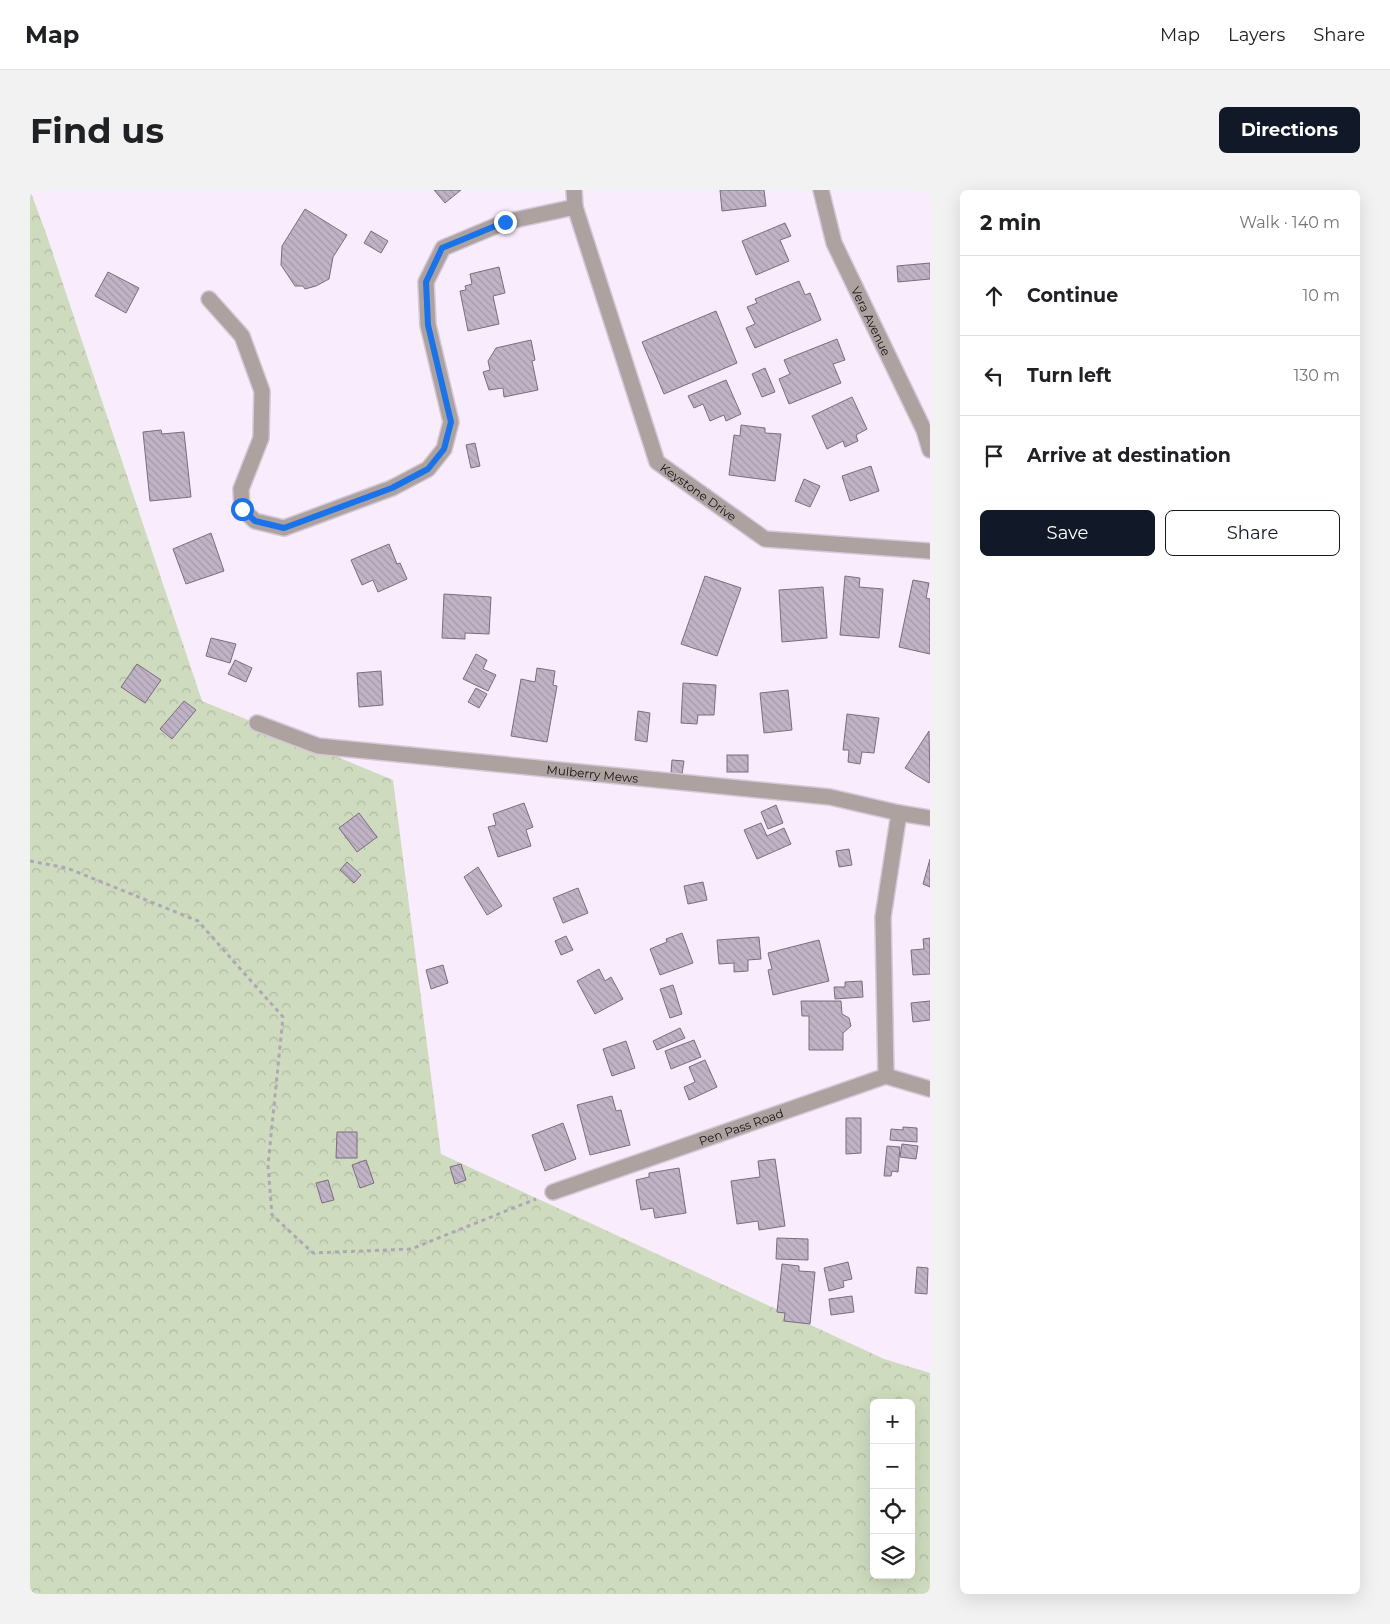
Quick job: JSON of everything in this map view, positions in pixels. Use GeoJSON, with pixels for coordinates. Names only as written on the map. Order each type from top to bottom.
{"type":"FeatureCollection","features":[{"type":"Feature","properties":{"kind":"street","name":"Keystone Drive"},"geometry":{"type":"LineString","coordinates":[[574,190],[576,207],[657,462],[765,539],[930,551]]}},
{"type":"Feature","properties":{"kind":"street","name":"Vera Avenue"},"geometry":{"type":"LineString","coordinates":[[821,190],[834,243],[924,430],[930,450]]}},
{"type":"Feature","properties":{"kind":"street"},"geometry":{"type":"LineString","coordinates":[[210,299],[242,336],[262,391],[261,438],[241,489],[242,509],[255,521],[284,528],[392,488],[428,469],[444,449],[451,422],[428,325],[426,282],[442,248],[505,222],[576,207]]}},
{"type":"Feature","properties":{"kind":"street","name":"Mulberry Mews"},"geometry":{"type":"LineString","coordinates":[[257,723],[318,746],[830,797],[930,818]]}},
{"type":"Feature","properties":{"kind":"street"},"geometry":{"type":"LineString","coordinates":[[899,813],[883,917],[886,1076],[930,1089]]}},
{"type":"Feature","properties":{"kind":"street","name":"Pen Pass Road"},"geometry":{"type":"LineString","coordinates":[[553,1192],[886,1076]]}},
{"type":"Feature","properties":{"kind":"path"},"geometry":{"type":"LineString","coordinates":[[30,861],[68,868],[198,921],[283,1017],[268,1165],[272,1215],[313,1254],[411,1249],[553,1192]]}},
{"type":"Feature","properties":{"kind":"green space"},"geometry":{"type":"Polygon","coordinates":[[[30,190],[202,701],[393,780],[441,1154],[884,1359],[930,1373],[930,1594],[30,1594],[30,190]]]}},
{"type":"Feature","properties":{"kind":"building"},"geometry":{"type":"Polygon","coordinates":[[[434,190],[461,190],[445,203],[434,190]]]}},
{"type":"Feature","properties":{"kind":"building"},"geometry":{"type":"Polygon","coordinates":[[[720,190],[764,190],[766,206],[722,211],[720,190]]]}},
{"type":"Feature","properties":{"kind":"building"},"geometry":{"type":"Polygon","coordinates":[[[305,209],[347,235],[333,257],[329,279],[305,289],[303,286],[295,286],[281,265],[282,246],[305,209]]]}},
{"type":"Feature","properties":{"kind":"building"},"geometry":{"type":"Polygon","coordinates":[[[785,223],[791,236],[780,240],[789,261],[756,275],[742,241],[785,223]]]}},
{"type":"Feature","properties":{"kind":"building"},"geometry":{"type":"Polygon","coordinates":[[[371,231],[388,241],[381,253],[364,243],[371,231]]]}},
{"type":"Feature","properties":{"kind":"building"},"geometry":{"type":"Polygon","coordinates":[[[930,263],[930,279],[898,282],[897,266],[930,263]]]}},
{"type":"Feature","properties":{"kind":"building"},"geometry":{"type":"Polygon","coordinates":[[[499,267],[505,293],[493,296],[499,324],[468,331],[460,291],[466,290],[465,286],[472,284],[470,274],[499,267]]]}},
{"type":"Feature","properties":{"kind":"building"},"geometry":{"type":"Polygon","coordinates":[[[108,272],[139,288],[126,313],[95,296],[108,272]]]}},
{"type":"Feature","properties":{"kind":"building"},"geometry":{"type":"Polygon","coordinates":[[[799,281],[805,295],[810,293],[821,320],[755,348],[746,328],[755,324],[747,307],[757,303],[755,299],[799,281]]]}},
{"type":"Feature","properties":{"kind":"building"},"geometry":{"type":"Polygon","coordinates":[[[716,311],[737,363],[664,394],[642,342],[716,311]]]}},
{"type":"Feature","properties":{"kind":"building"},"geometry":{"type":"Polygon","coordinates":[[[837,339],[845,360],[833,364],[841,383],[789,404],[779,379],[790,374],[784,360],[837,339]]]}},
{"type":"Feature","properties":{"kind":"building"},"geometry":{"type":"Polygon","coordinates":[[[531,340],[535,360],[532,361],[538,390],[504,397],[503,388],[489,390],[483,372],[490,370],[488,361],[496,348],[531,340]]]}},
{"type":"Feature","properties":{"kind":"building"},"geometry":{"type":"Polygon","coordinates":[[[765,368],[775,392],[762,397],[752,374],[765,368]]]}},
{"type":"Feature","properties":{"kind":"building"},"geometry":{"type":"Polygon","coordinates":[[[726,380],[741,414],[726,421],[724,415],[710,421],[703,404],[694,408],[688,396],[726,380]]]}},
{"type":"Feature","properties":{"kind":"building"},"geometry":{"type":"Polygon","coordinates":[[[852,397],[867,429],[856,435],[858,441],[845,447],[843,441],[827,449],[812,416],[852,397]]]}},
{"type":"Feature","properties":{"kind":"building"},"geometry":{"type":"Polygon","coordinates":[[[741,425],[765,428],[765,433],[781,434],[775,481],[729,475],[734,435],[740,436],[741,425]]]}},
{"type":"Feature","properties":{"kind":"building"},"geometry":{"type":"Polygon","coordinates":[[[161,430],[162,434],[184,432],[191,497],[150,501],[143,432],[161,430]]]}},
{"type":"Feature","properties":{"kind":"building"},"geometry":{"type":"Polygon","coordinates":[[[475,443],[480,466],[471,468],[466,445],[475,443]]]}},
{"type":"Feature","properties":{"kind":"building"},"geometry":{"type":"Polygon","coordinates":[[[871,466],[879,491],[850,501],[842,476],[871,466]]]}},
{"type":"Feature","properties":{"kind":"building"},"geometry":{"type":"Polygon","coordinates":[[[804,479],[820,486],[810,507],[795,501],[804,479]]]}},
{"type":"Feature","properties":{"kind":"building"},"geometry":{"type":"Polygon","coordinates":[[[211,533],[224,571],[186,584],[173,549],[211,533]]]}},
{"type":"Feature","properties":{"kind":"building"},"geometry":{"type":"Polygon","coordinates":[[[389,544],[397,564],[400,563],[407,579],[378,592],[373,580],[362,585],[351,560],[389,544]]]}},
{"type":"Feature","properties":{"kind":"building"},"geometry":{"type":"Polygon","coordinates":[[[705,576],[741,588],[717,656],[681,644],[705,576]]]}},
{"type":"Feature","properties":{"kind":"building"},"geometry":{"type":"Polygon","coordinates":[[[845,576],[860,578],[859,587],[883,589],[879,638],[840,635],[845,576]]]}},
{"type":"Feature","properties":{"kind":"building"},"geometry":{"type":"Polygon","coordinates":[[[913,580],[929,583],[926,598],[930,599],[930,654],[899,647],[913,580]]]}},
{"type":"Feature","properties":{"kind":"building"},"geometry":{"type":"Polygon","coordinates":[[[823,587],[827,638],[782,642],[779,590],[823,587]]]}},
{"type":"Feature","properties":{"kind":"building"},"geometry":{"type":"Polygon","coordinates":[[[444,594],[491,597],[489,634],[465,633],[465,639],[442,638],[444,594]]]}},
{"type":"Feature","properties":{"kind":"building"},"geometry":{"type":"Polygon","coordinates":[[[211,638],[236,644],[230,663],[206,656],[211,638]]]}},
{"type":"Feature","properties":{"kind":"building"},"geometry":{"type":"Polygon","coordinates":[[[476,654],[487,660],[483,669],[496,675],[488,691],[463,679],[476,654]]]}},
{"type":"Feature","properties":{"kind":"building"},"geometry":{"type":"Polygon","coordinates":[[[235,660],[252,668],[246,682],[228,674],[235,660]]]}},
{"type":"Feature","properties":{"kind":"building"},"geometry":{"type":"Polygon","coordinates":[[[137,664],[161,680],[145,703],[121,687],[137,664]]]}},
{"type":"Feature","properties":{"kind":"building"},"geometry":{"type":"Polygon","coordinates":[[[537,668],[555,671],[553,685],[557,686],[547,742],[511,736],[521,679],[535,682],[537,668]]]}},
{"type":"Feature","properties":{"kind":"building"},"geometry":{"type":"Polygon","coordinates":[[[381,671],[383,705],[359,707],[357,673],[381,671]]]}},
{"type":"Feature","properties":{"kind":"building"},"geometry":{"type":"Polygon","coordinates":[[[683,683],[716,685],[714,715],[698,715],[697,724],[681,723],[683,683]]]}},
{"type":"Feature","properties":{"kind":"building"},"geometry":{"type":"Polygon","coordinates":[[[476,688],[487,694],[479,708],[468,702],[476,688]]]}},
{"type":"Feature","properties":{"kind":"building"},"geometry":{"type":"Polygon","coordinates":[[[788,690],[792,730],[764,733],[760,693],[788,690]]]}},
{"type":"Feature","properties":{"kind":"building"},"geometry":{"type":"Polygon","coordinates":[[[184,701],[196,710],[172,739],[160,729],[184,701]]]}},
{"type":"Feature","properties":{"kind":"building"},"geometry":{"type":"Polygon","coordinates":[[[638,711],[650,713],[647,742],[635,740],[638,711]]]}},
{"type":"Feature","properties":{"kind":"building"},"geometry":{"type":"Polygon","coordinates":[[[847,714],[879,718],[874,753],[862,752],[860,764],[848,762],[849,750],[843,750],[847,714]]]}},
{"type":"Feature","properties":{"kind":"building"},"geometry":{"type":"Polygon","coordinates":[[[929,731],[930,781],[929,783],[905,768],[929,731]]]}},
{"type":"Feature","properties":{"kind":"building"},"geometry":{"type":"Polygon","coordinates":[[[727,755],[748,755],[748,772],[727,772],[727,755]]]}},
{"type":"Feature","properties":{"kind":"building"},"geometry":{"type":"Polygon","coordinates":[[[672,760],[684,761],[682,774],[671,773],[672,760]]]}},
{"type":"Feature","properties":{"kind":"building"},"geometry":{"type":"Polygon","coordinates":[[[524,803],[533,827],[526,830],[531,846],[498,857],[488,827],[496,825],[493,814],[524,803]]]}},
{"type":"Feature","properties":{"kind":"building"},"geometry":{"type":"Polygon","coordinates":[[[776,805],[783,823],[768,829],[761,812],[776,805]]]}},
{"type":"Feature","properties":{"kind":"building"},"geometry":{"type":"Polygon","coordinates":[[[359,813],[377,837],[357,852],[339,828],[359,813]]]}},
{"type":"Feature","properties":{"kind":"building"},"geometry":{"type":"Polygon","coordinates":[[[761,823],[767,836],[784,828],[791,844],[757,859],[744,830],[761,823]]]}},
{"type":"Feature","properties":{"kind":"building"},"geometry":{"type":"Polygon","coordinates":[[[849,849],[852,865],[839,867],[836,851],[849,849]]]}},
{"type":"Feature","properties":{"kind":"building"},"geometry":{"type":"Polygon","coordinates":[[[930,859],[930,887],[923,884],[930,859]]]}},
{"type":"Feature","properties":{"kind":"building"},"geometry":{"type":"Polygon","coordinates":[[[347,862],[361,875],[354,883],[340,870],[347,862]]]}},
{"type":"Feature","properties":{"kind":"building"},"geometry":{"type":"Polygon","coordinates":[[[478,867],[502,906],[487,915],[464,877],[478,867]]]}},
{"type":"Feature","properties":{"kind":"building"},"geometry":{"type":"Polygon","coordinates":[[[703,882],[707,900],[688,904],[684,886],[703,882]]]}},
{"type":"Feature","properties":{"kind":"building"},"geometry":{"type":"Polygon","coordinates":[[[578,888],[588,913],[563,923],[553,898],[578,888]]]}},
{"type":"Feature","properties":{"kind":"building"},"geometry":{"type":"Polygon","coordinates":[[[682,933],[693,963],[660,975],[650,949],[667,942],[666,939],[682,933]]]}},
{"type":"Feature","properties":{"kind":"building"},"geometry":{"type":"Polygon","coordinates":[[[566,936],[573,950],[561,955],[555,941],[566,936]]]}},
{"type":"Feature","properties":{"kind":"building"},"geometry":{"type":"Polygon","coordinates":[[[759,937],[761,959],[748,960],[748,971],[734,972],[734,963],[719,964],[717,940],[759,937]]]}},
{"type":"Feature","properties":{"kind":"building"},"geometry":{"type":"Polygon","coordinates":[[[930,938],[930,974],[913,975],[911,950],[924,949],[923,939],[930,938]]]}},
{"type":"Feature","properties":{"kind":"building"},"geometry":{"type":"Polygon","coordinates":[[[819,940],[829,981],[773,995],[768,970],[772,969],[768,953],[819,940]]]}},
{"type":"Feature","properties":{"kind":"building"},"geometry":{"type":"Polygon","coordinates":[[[443,965],[448,983],[431,989],[426,970],[443,965]]]}},
{"type":"Feature","properties":{"kind":"building"},"geometry":{"type":"Polygon","coordinates":[[[599,969],[605,981],[611,977],[623,999],[595,1014],[577,981],[599,969]]]}},
{"type":"Feature","properties":{"kind":"building"},"geometry":{"type":"Polygon","coordinates":[[[862,981],[863,997],[835,999],[834,987],[845,987],[845,982],[862,981]]]}},
{"type":"Feature","properties":{"kind":"building"},"geometry":{"type":"Polygon","coordinates":[[[673,985],[682,1014],[670,1018],[660,989],[673,985]]]}},
{"type":"Feature","properties":{"kind":"building"},"geometry":{"type":"Polygon","coordinates":[[[801,1001],[841,1001],[842,1014],[849,1018],[851,1026],[843,1033],[843,1050],[809,1050],[809,1016],[802,1016],[801,1001]]]}},
{"type":"Feature","properties":{"kind":"building"},"geometry":{"type":"Polygon","coordinates":[[[930,1001],[930,1020],[913,1022],[911,1003],[930,1001]]]}},
{"type":"Feature","properties":{"kind":"building"},"geometry":{"type":"Polygon","coordinates":[[[680,1028],[685,1038],[657,1050],[653,1041],[680,1028]]]}},
{"type":"Feature","properties":{"kind":"building"},"geometry":{"type":"Polygon","coordinates":[[[694,1040],[701,1057],[671,1069],[665,1051],[694,1040]]]}},
{"type":"Feature","properties":{"kind":"building"},"geometry":{"type":"Polygon","coordinates":[[[626,1041],[635,1068],[612,1076],[603,1049],[626,1041]]]}},
{"type":"Feature","properties":{"kind":"building"},"geometry":{"type":"Polygon","coordinates":[[[705,1060],[717,1087],[689,1100],[684,1087],[695,1082],[689,1067],[705,1060]]]}},
{"type":"Feature","properties":{"kind":"building"},"geometry":{"type":"Polygon","coordinates":[[[612,1096],[616,1111],[621,1110],[630,1145],[590,1155],[577,1105],[612,1096]]]}},
{"type":"Feature","properties":{"kind":"building"},"geometry":{"type":"Polygon","coordinates":[[[846,1118],[861,1118],[861,1153],[846,1154],[846,1118]]]}},
{"type":"Feature","properties":{"kind":"building"},"geometry":{"type":"Polygon","coordinates":[[[563,1123],[576,1159],[545,1171],[532,1135],[563,1123]]]}},
{"type":"Feature","properties":{"kind":"building"},"geometry":{"type":"Polygon","coordinates":[[[903,1127],[917,1128],[917,1142],[890,1140],[891,1129],[903,1130],[903,1127]]]}},
{"type":"Feature","properties":{"kind":"building"},"geometry":{"type":"Polygon","coordinates":[[[337,1132],[357,1132],[357,1158],[336,1158],[337,1132]]]}},
{"type":"Feature","properties":{"kind":"building"},"geometry":{"type":"Polygon","coordinates":[[[902,1144],[918,1146],[916,1159],[900,1157],[902,1144]]]}},
{"type":"Feature","properties":{"kind":"building"},"geometry":{"type":"Polygon","coordinates":[[[887,1146],[900,1147],[898,1172],[892,1171],[891,1176],[884,1176],[887,1146]]]}},
{"type":"Feature","properties":{"kind":"building"},"geometry":{"type":"Polygon","coordinates":[[[775,1159],[785,1226],[759,1230],[758,1221],[737,1224],[731,1181],[760,1177],[758,1161],[775,1159]]]}},
{"type":"Feature","properties":{"kind":"building"},"geometry":{"type":"Polygon","coordinates":[[[366,1160],[374,1183],[360,1188],[352,1165],[366,1160]]]}},
{"type":"Feature","properties":{"kind":"building"},"geometry":{"type":"Polygon","coordinates":[[[461,1164],[466,1180],[455,1184],[450,1167],[461,1164]]]}},
{"type":"Feature","properties":{"kind":"building"},"geometry":{"type":"Polygon","coordinates":[[[679,1168],[686,1213],[655,1218],[653,1208],[641,1210],[636,1180],[649,1177],[649,1173],[679,1168]]]}},
{"type":"Feature","properties":{"kind":"building"},"geometry":{"type":"Polygon","coordinates":[[[328,1180],[334,1200],[322,1203],[316,1183],[328,1180]]]}},
{"type":"Feature","properties":{"kind":"building"},"geometry":{"type":"Polygon","coordinates":[[[777,1238],[808,1239],[808,1260],[776,1259],[777,1238]]]}},
{"type":"Feature","properties":{"kind":"building"},"geometry":{"type":"Polygon","coordinates":[[[848,1262],[852,1279],[843,1281],[844,1287],[829,1291],[824,1268],[848,1262]]]}},
{"type":"Feature","properties":{"kind":"building"},"geometry":{"type":"Polygon","coordinates":[[[782,1264],[799,1266],[799,1271],[815,1272],[810,1324],[784,1321],[785,1313],[777,1312],[782,1264]]]}},
{"type":"Feature","properties":{"kind":"building"},"geometry":{"type":"Polygon","coordinates":[[[917,1267],[928,1268],[927,1294],[915,1293],[917,1267]]]}},
{"type":"Feature","properties":{"kind":"building"},"geometry":{"type":"Polygon","coordinates":[[[852,1296],[854,1312],[831,1315],[829,1299],[852,1296]]]}},
{"type":"Feature","properties":{"kind":"route"},"geometry":{"type":"LineString","coordinates":[[242,509],[255,521],[284,528],[392,488],[428,469],[444,449],[451,422],[428,325],[426,282],[442,248],[505,222]]}}]}
